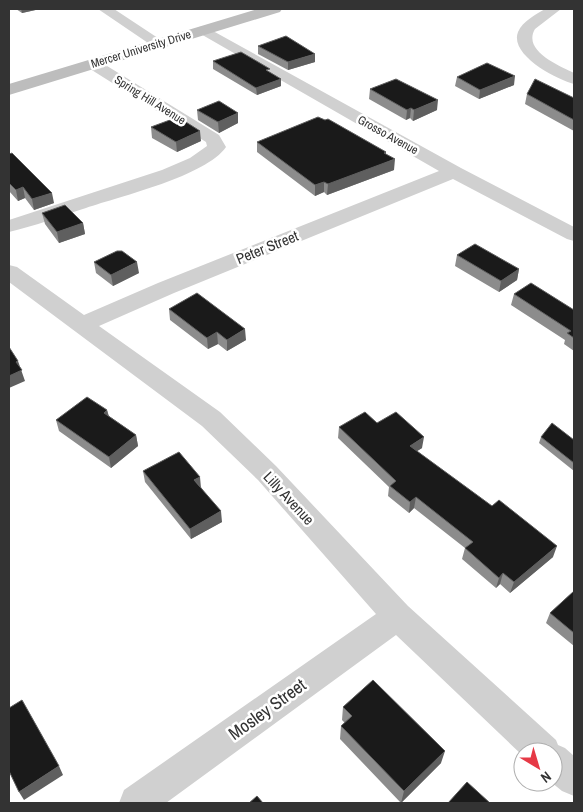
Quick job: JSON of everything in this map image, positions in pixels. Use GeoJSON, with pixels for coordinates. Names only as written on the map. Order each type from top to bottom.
{"type":"FeatureCollection","features":[{"type":"Feature","properties":{"kind":"main road","name":"Mercer University Drive"},"geometry":{"type":"LineString","coordinates":[[9,90],[274,9]]}},
{"type":"Feature","properties":{"kind":"street"},"geometry":{"type":"LineString","coordinates":[[106,9],[159,44]]}},
{"type":"Feature","properties":{"kind":"street"},"geometry":{"type":"LineString","coordinates":[[554,9],[533,23],[525,33],[524,38],[531,53],[544,64],[574,79]]}},
{"type":"Feature","properties":{"kind":"street","name":"Grosso Avenue"},"geometry":{"type":"LineString","coordinates":[[204,30],[454,172],[574,235]]}},
{"type":"Feature","properties":{"kind":"street","name":"Spring Hill Avenue"},"geometry":{"type":"LineString","coordinates":[[9,226],[172,172],[211,153],[217,147],[213,139],[93,64]]}},
{"type":"Feature","properties":{"kind":"street","name":"Peter Street"},"geometry":{"type":"LineString","coordinates":[[82,325],[166,288],[454,172]]}},
{"type":"Feature","properties":{"kind":"street","name":"Lilly Avenue"},"geometry":{"type":"LineString","coordinates":[[9,272],[210,419],[267,473],[397,616],[533,742]]}},
{"type":"Feature","properties":{"kind":"street","name":"Mosley Street"},"geometry":{"type":"LineString","coordinates":[[137,803],[397,616]]}},
{"type":"Feature","properties":{"kind":"street"},"geometry":{"type":"LineString","coordinates":[[563,769],[574,779]]}},
{"type":"Feature","properties":{"kind":"building"},"geometry":{"type":"Polygon","coordinates":[[[286,36],[315,54],[288,62],[258,46],[286,36]]]}},
{"type":"Feature","properties":{"kind":"building"},"geometry":{"type":"Polygon","coordinates":[[[241,52],[270,69],[266,70],[281,79],[256,88],[213,61],[241,52]]]}},
{"type":"Feature","properties":{"kind":"building"},"geometry":{"type":"Polygon","coordinates":[[[487,63],[515,76],[480,90],[457,77],[487,63]]]}},
{"type":"Feature","properties":{"kind":"building"},"geometry":{"type":"Polygon","coordinates":[[[396,79],[438,100],[414,110],[411,108],[407,110],[370,89],[396,79]]]}},
{"type":"Feature","properties":{"kind":"building"},"geometry":{"type":"Polygon","coordinates":[[[535,79],[574,98],[574,120],[527,94],[535,79]]]}},
{"type":"Feature","properties":{"kind":"building"},"geometry":{"type":"Polygon","coordinates":[[[219,101],[238,113],[218,122],[197,110],[219,101]]]}},
{"type":"Feature","properties":{"kind":"building"},"geometry":{"type":"Polygon","coordinates":[[[178,117],[200,131],[176,142],[151,127],[178,117]]]}},
{"type":"Feature","properties":{"kind":"building"},"geometry":{"type":"Polygon","coordinates":[[[318,117],[325,120],[328,119],[395,159],[328,184],[324,182],[315,185],[257,142],[318,117]]]}},
{"type":"Feature","properties":{"kind":"building"},"geometry":{"type":"Polygon","coordinates":[[[12,153],[52,193],[32,199],[23,187],[16,190],[9,183],[9,154],[12,153]]]}},
{"type":"Feature","properties":{"kind":"building"},"geometry":{"type":"Polygon","coordinates":[[[65,205],[83,223],[57,232],[42,213],[65,205]]]}},
{"type":"Feature","properties":{"kind":"building"},"geometry":{"type":"Polygon","coordinates":[[[475,244],[519,269],[501,281],[457,255],[475,244]]]}},
{"type":"Feature","properties":{"kind":"building"},"geometry":{"type":"Polygon","coordinates":[[[117,251],[122,251],[137,262],[111,275],[94,262],[117,251]]]}},
{"type":"Feature","properties":{"kind":"building"},"geometry":{"type":"Polygon","coordinates":[[[531,283],[574,310],[574,338],[567,333],[571,331],[514,294],[531,283]]]}},
{"type":"Feature","properties":{"kind":"building"},"geometry":{"type":"Polygon","coordinates":[[[197,293],[245,329],[227,340],[217,332],[207,338],[169,309],[197,293]]]}},
{"type":"Feature","properties":{"kind":"building"},"geometry":{"type":"Polygon","coordinates":[[[9,347],[22,370],[9,376],[9,347]]]}},
{"type":"Feature","properties":{"kind":"building"},"geometry":{"type":"Polygon","coordinates":[[[87,397],[107,410],[104,413],[136,435],[109,457],[56,420],[87,397]]]}},
{"type":"Feature","properties":{"kind":"building"},"geometry":{"type":"Polygon","coordinates":[[[365,412],[377,423],[396,412],[424,437],[410,446],[492,506],[499,500],[557,546],[514,582],[503,573],[499,578],[465,548],[473,542],[416,497],[410,502],[390,486],[396,481],[339,427],[365,412]]]}},
{"type":"Feature","properties":{"kind":"building"},"geometry":{"type":"Polygon","coordinates":[[[552,423],[574,440],[574,463],[541,437],[552,423]]]}},
{"type":"Feature","properties":{"kind":"building"},"geometry":{"type":"Polygon","coordinates":[[[179,452],[200,477],[194,480],[221,511],[190,529],[143,471],[179,452]]]}},
{"type":"Feature","properties":{"kind":"building"},"geometry":{"type":"Polygon","coordinates":[[[574,591],[574,633],[550,613],[574,591]]]}},
{"type":"Feature","properties":{"kind":"building"},"geometry":{"type":"Polygon","coordinates":[[[373,680],[445,751],[404,791],[341,726],[352,716],[343,707],[373,680]]]}},
{"type":"Feature","properties":{"kind":"building"},"geometry":{"type":"Polygon","coordinates":[[[22,700],[59,766],[19,792],[9,771],[9,708],[22,700]]]}},
{"type":"Feature","properties":{"kind":"building"},"geometry":{"type":"Polygon","coordinates":[[[467,782],[490,803],[448,803],[467,782]]]}},
{"type":"Feature","properties":{"kind":"building"},"geometry":{"type":"Polygon","coordinates":[[[257,796],[263,803],[249,803],[257,796]]]}}]}
